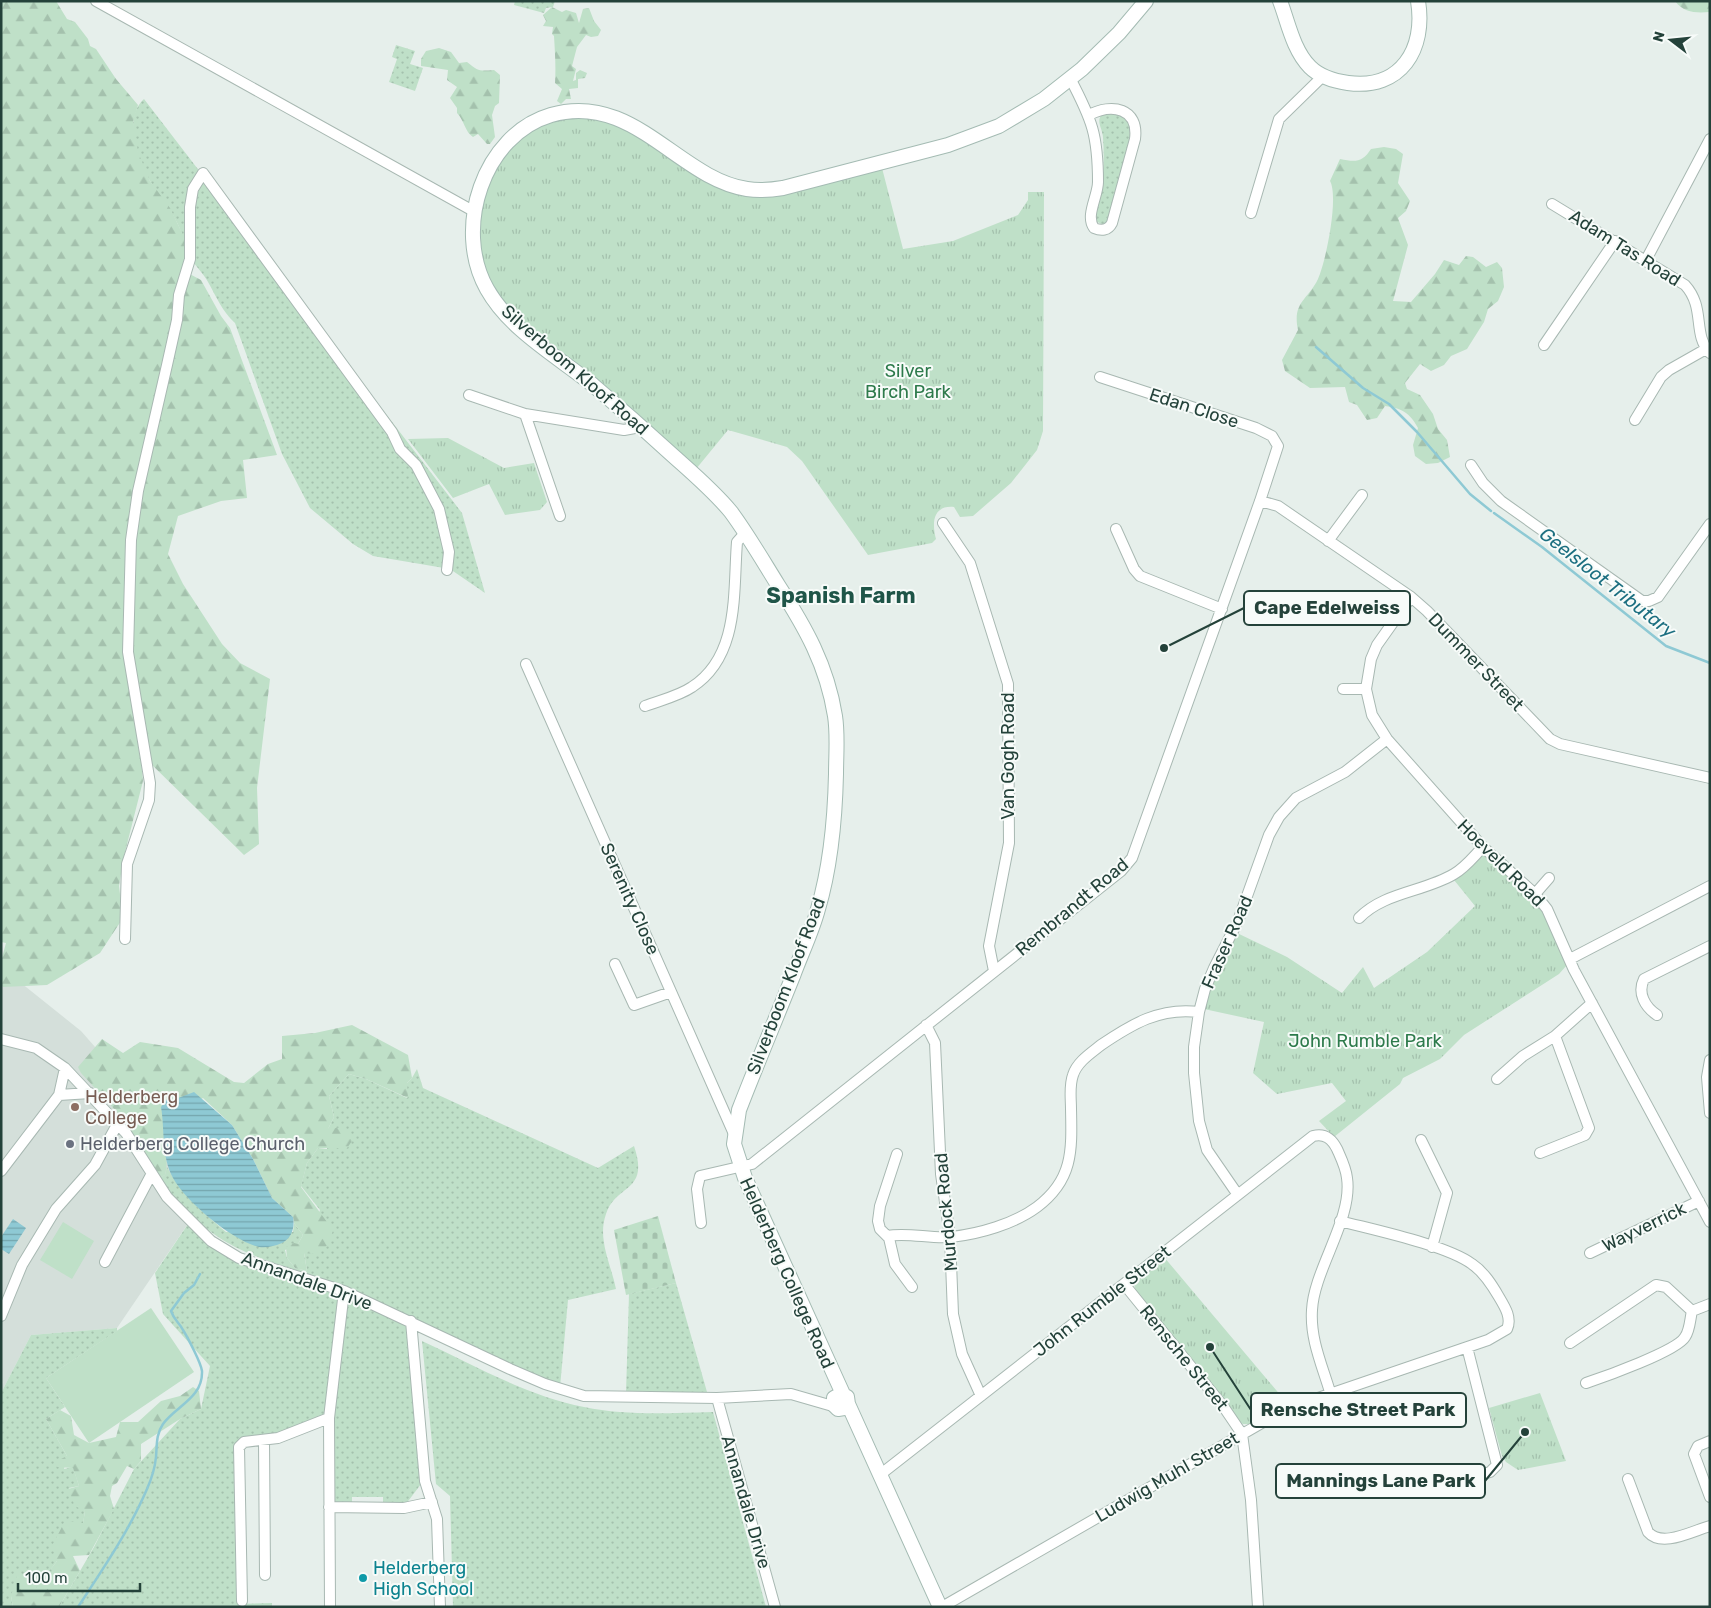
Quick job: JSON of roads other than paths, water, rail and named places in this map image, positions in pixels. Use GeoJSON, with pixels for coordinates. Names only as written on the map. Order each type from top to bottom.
{"type":"FeatureCollection","features":[{"type":"Feature","properties":{"kind":"street"},"geometry":{"type":"LineString","coordinates":[[96,1],[475,212]]}},
{"type":"Feature","properties":{"kind":"street","name":"Silverboom Kloof Road"},"geometry":{"type":"LineString","coordinates":[[740,1167],[734,1144],[739,1110],[818,911],[830,853],[836,803],[835,716],[814,645],[802,621],[731,512],[711,491],[640,426],[592,384],[522,329],[500,308],[488,292],[477,264],[474,238],[475,212],[481,185],[497,154],[522,130],[552,114],[569,111],[586,112],[618,119],[660,141],[718,180],[748,189],[766,190],[842,174],[965,140],[1015,118],[1070,78],[1106,47],[1146,1]]}},
{"type":"Feature","properties":{"kind":"street"},"geometry":{"type":"LineString","coordinates":[[1280,1],[1294,40],[1304,59],[1312,69],[1323,76],[1342,82],[1366,83],[1383,80],[1396,72],[1412,55],[1418,40],[1420,24],[1418,1]]}},
{"type":"Feature","properties":{"kind":"street"},"geometry":{"type":"LineString","coordinates":[[1250,213],[1279,119],[1323,76]]}},
{"type":"Feature","properties":{"kind":"street"},"geometry":{"type":"LineString","coordinates":[[1070,78],[1089,115],[1096,139],[1098,185],[1091,222],[1094,228],[1103,230],[1112,223],[1135,139],[1136,127],[1131,118],[1116,109],[1105,108],[1089,115]]}},
{"type":"Feature","properties":{"kind":"street"},"geometry":{"type":"LineString","coordinates":[[1646,260],[1710,139]]}},
{"type":"Feature","properties":{"kind":"street"},"geometry":{"type":"LineString","coordinates":[[126,939],[127,864],[149,800],[150,783],[128,652],[128,592],[132,526],[144,463],[177,320],[179,295],[190,259],[190,207],[193,189],[202,173],[392,432],[400,449],[416,465],[438,509],[449,552],[447,570]]}},
{"type":"Feature","properties":{"kind":"street","name":"Adam Tas Road"},"geometry":{"type":"LineString","coordinates":[[1552,204],[1680,281],[1690,290],[1698,308],[1701,337],[1708,351]]}},
{"type":"Feature","properties":{"kind":"street"},"geometry":{"type":"LineString","coordinates":[[1544,345],[1615,241]]}},
{"type":"Feature","properties":{"kind":"street"},"geometry":{"type":"LineString","coordinates":[[1635,420],[1661,377],[1669,370],[1708,351]]}},
{"type":"Feature","properties":{"kind":"street","name":"Edan Close"},"geometry":{"type":"LineString","coordinates":[[1100,377],[1256,428],[1275,438],[1278,448]]}},
{"type":"Feature","properties":{"kind":"street"},"geometry":{"type":"LineString","coordinates":[[469,394],[525,414],[624,430],[640,426]]}},
{"type":"Feature","properties":{"kind":"street"},"geometry":{"type":"LineString","coordinates":[[525,414],[560,516]]}},
{"type":"Feature","properties":{"kind":"street","name":"Rembrandt Road"},"geometry":{"type":"LineString","coordinates":[[701,1223],[697,1189],[699,1178],[752,1164],[1121,871],[1132,858],[1222,610],[1278,448]]}},
{"type":"Feature","properties":{"kind":"street"},"geometry":{"type":"LineString","coordinates":[[1471,466],[1478,477],[1501,501],[1642,601],[1658,597],[1710,524]]}},
{"type":"Feature","properties":{"kind":"street"},"geometry":{"type":"LineString","coordinates":[[1478,477],[1484,467]]}},
{"type":"Feature","properties":{"kind":"street"},"geometry":{"type":"LineString","coordinates":[[1328,541],[1362,495]]}},
{"type":"Feature","properties":{"kind":"street","name":"Dummer Street"},"geometry":{"type":"LineString","coordinates":[[1260,501],[1278,506],[1427,611],[1550,739],[1560,744],[1710,778]]}},
{"type":"Feature","properties":{"kind":"street","name":"Van Gogh Road"},"geometry":{"type":"LineString","coordinates":[[943,522],[970,563],[1008,684],[1009,843],[989,946],[994,971]]}},
{"type":"Feature","properties":{"kind":"street"},"geometry":{"type":"LineString","coordinates":[[1116,530],[1134,570],[1140,576],[1222,610]]}},
{"type":"Feature","properties":{"kind":"street"},"geometry":{"type":"LineString","coordinates":[[645,706],[692,687],[708,673],[719,657],[730,630],[733,612],[737,542],[745,533]]}},
{"type":"Feature","properties":{"kind":"street","name":"Hoeveld Road"},"geometry":{"type":"LineString","coordinates":[[1411,598],[1374,652],[1368,667],[1366,689],[1372,715],[1386,738],[1483,847],[1535,894],[1547,909],[1592,1003],[1710,1222]]}},
{"type":"Feature","properties":{"kind":"street","name":"Serenity Close"},"geometry":{"type":"LineString","coordinates":[[526,664],[734,1134]]}},
{"type":"Feature","properties":{"kind":"street"},"geometry":{"type":"LineString","coordinates":[[1344,689],[1366,689]]}},
{"type":"Feature","properties":{"kind":"street","name":"Fraser Road"},"geometry":{"type":"LineString","coordinates":[[1238,1195],[1212,1159],[1200,1130],[1194,1073],[1194,1048],[1199,1012],[1214,968],[1238,921],[1269,835],[1280,817],[1296,798],[1345,772],[1386,738]]}},
{"type":"Feature","properties":{"kind":"street"},"geometry":{"type":"LineString","coordinates":[[1359,918],[1378,902],[1429,885],[1454,874],[1483,847]]}},
{"type":"Feature","properties":{"kind":"street"},"geometry":{"type":"LineString","coordinates":[[1535,894],[1549,878]]}},
{"type":"Feature","properties":{"kind":"street"},"geometry":{"type":"LineString","coordinates":[[1570,960],[1710,886]]}},
{"type":"Feature","properties":{"kind":"street"},"geometry":{"type":"LineString","coordinates":[[1657,1015],[1646,1006],[1641,987],[1644,978],[1710,946]]}},
{"type":"Feature","properties":{"kind":"street"},"geometry":{"type":"LineString","coordinates":[[615,964],[634,1005],[671,992]]}},
{"type":"Feature","properties":{"kind":"street"},"geometry":{"type":"LineString","coordinates":[[1497,1079],[1532,1049],[1554,1036],[1592,1003]]}},
{"type":"Feature","properties":{"kind":"street"},"geometry":{"type":"LineString","coordinates":[[887,1236],[897,1234],[950,1237],[1011,1221],[1037,1207],[1055,1191],[1065,1174],[1070,1158],[1073,1074],[1093,1052],[1141,1020],[1181,1011],[1199,1012]]}},
{"type":"Feature","properties":{"kind":"street","name":"Murdock Road"},"geometry":{"type":"LineString","coordinates":[[926,1025],[935,1043],[942,1174],[950,1237],[955,1328],[964,1360],[981,1396]]}},
{"type":"Feature","properties":{"kind":"street"},"geometry":{"type":"LineString","coordinates":[[1540,1153],[1585,1135],[1589,1128],[1554,1036]]}},
{"type":"Feature","properties":{"kind":"street","name":"Annandale Drive"},"geometry":{"type":"LineString","coordinates":[[1,1039],[36,1048],[66,1068],[118,1124],[136,1148],[151,1175],[167,1197],[190,1222],[224,1249],[239,1258],[344,1290],[545,1384],[584,1396],[717,1398],[791,1394],[818,1401],[839,1402]]}},
{"type":"Feature","properties":{"kind":"street"},"geometry":{"type":"LineString","coordinates":[[1710,1060],[1706,1077],[1707,1100],[1710,1113]]}},
{"type":"Feature","properties":{"kind":"street"},"geometry":{"type":"LineString","coordinates":[[1,1171],[59,1095],[66,1068]]}},
{"type":"Feature","properties":{"kind":"street"},"geometry":{"type":"LineString","coordinates":[[59,1095],[90,1093]]}},
{"type":"Feature","properties":{"kind":"street"},"geometry":{"type":"LineString","coordinates":[[1,1316],[22,1265],[56,1209],[95,1165],[118,1124]]}},
{"type":"Feature","properties":{"kind":"street","name":"John Rumble Street"},"geometry":{"type":"LineString","coordinates":[[881,1474],[1313,1136],[1325,1136],[1335,1146],[1347,1176],[1346,1196],[1340,1221]]}},
{"type":"Feature","properties":{"kind":"street"},"geometry":{"type":"LineString","coordinates":[[1420,1140],[1448,1193],[1432,1247]]}},
{"type":"Feature","properties":{"kind":"street"},"geometry":{"type":"LineString","coordinates":[[897,1154],[878,1214],[880,1229],[887,1236],[895,1264],[912,1287]]}},
{"type":"Feature","properties":{"kind":"street","name":"Helderberg College Road"},"geometry":{"type":"LineString","coordinates":[[740,1167],[835,1379],[839,1402],[860,1430],[941,1607]]}},
{"type":"Feature","properties":{"kind":"street"},"geometry":{"type":"LineString","coordinates":[[105,1262],[151,1175]]}},
{"type":"Feature","properties":{"kind":"street","name":"Wayverrick"},"geometry":{"type":"LineString","coordinates":[[1590,1253],[1699,1201]]}},
{"type":"Feature","properties":{"kind":"street"},"geometry":{"type":"LineString","coordinates":[[1330,1392],[1312,1335],[1312,1314],[1315,1294],[1340,1221]]}},
{"type":"Feature","properties":{"kind":"street","name":"Ludwig Muhl Street"},"geometry":{"type":"LineString","coordinates":[[941,1607],[1286,1409],[1330,1392],[1467,1347],[1505,1332],[1509,1324],[1506,1311],[1494,1289],[1477,1267],[1463,1258],[1432,1247],[1340,1221]]}},
{"type":"Feature","properties":{"kind":"street"},"geometry":{"type":"LineString","coordinates":[[891,1248],[908,1236]]}},
{"type":"Feature","properties":{"kind":"street","name":"Rensche Street"},"geometry":{"type":"LineString","coordinates":[[1124,1284],[1223,1406],[1242,1434]]}},
{"type":"Feature","properties":{"kind":"street"},"geometry":{"type":"LineString","coordinates":[[1570,1343],[1656,1285],[1666,1287],[1692,1311]]}},
{"type":"Feature","properties":{"kind":"street"},"geometry":{"type":"LineString","coordinates":[[330,1607],[329,1418],[344,1290]]}},
{"type":"Feature","properties":{"kind":"street"},"geometry":{"type":"LineString","coordinates":[[1692,1311],[1710,1304]]}},
{"type":"Feature","properties":{"kind":"street"},"geometry":{"type":"LineString","coordinates":[[1586,1383],[1623,1370],[1681,1342],[1687,1333],[1692,1311]]}},
{"type":"Feature","properties":{"kind":"street"},"geometry":{"type":"LineString","coordinates":[[410,1321],[428,1488],[437,1519],[440,1607]]}},
{"type":"Feature","properties":{"kind":"street"},"geometry":{"type":"LineString","coordinates":[[1426,1490],[1490,1472],[1497,1465],[1467,1347]]}},
{"type":"Feature","properties":{"kind":"street","name":"Annandale Drive"},"geometry":{"type":"LineString","coordinates":[[717,1398],[775,1607]]}},
{"type":"Feature","properties":{"kind":"street"},"geometry":{"type":"LineString","coordinates":[[242,1601],[238,1450],[244,1442],[278,1438],[329,1418]]}},
{"type":"Feature","properties":{"kind":"street"},"geometry":{"type":"LineString","coordinates":[[1242,1434],[1251,1500],[1258,1607]]}},
{"type":"Feature","properties":{"kind":"street"},"geometry":{"type":"LineString","coordinates":[[264,1440],[265,1575]]}},
{"type":"Feature","properties":{"kind":"street"},"geometry":{"type":"LineString","coordinates":[[1710,1441],[1698,1446],[1694,1450],[1710,1497]]}},
{"type":"Feature","properties":{"kind":"street"},"geometry":{"type":"LineString","coordinates":[[1628,1480],[1648,1532],[1654,1537],[1664,1539],[1710,1526]]}},
{"type":"Feature","properties":{"kind":"street"},"geometry":{"type":"LineString","coordinates":[[329,1507],[404,1508],[414,1504],[428,1488]]}},
{"type":"Feature","properties":{"kind":"street"},"geometry":{"type":"LineString","coordinates":[[414,1504],[421,1505],[432,1502]]}},
{"type":"Feature","properties":{"kind":"water"},"geometry":{"type":"Polygon","coordinates":[[[194,1092],[232,1125],[253,1159],[272,1198],[293,1217],[294,1225],[292,1232],[282,1243],[259,1247],[236,1237],[199,1209],[179,1188],[173,1178],[165,1152],[161,1107],[167,1099],[173,1100],[194,1092]]]}},
{"type":"Feature","properties":{"kind":"water"},"geometry":{"type":"Polygon","coordinates":[[[13,1219],[26,1228],[9,1254],[1,1249],[1,1237],[13,1219]]]}},
{"type":"Feature","properties":{"kind":"waterway","name":"Geelsloot Tributary"},"geometry":{"type":"LineString","coordinates":[[1316,347],[1363,388],[1389,404],[1417,432],[1470,494],[1491,511]]}},
{"type":"Feature","properties":{"kind":"waterway","name":"Geelsloot Tributary"},"geometry":{"type":"LineString","coordinates":[[1494,513],[1542,547],[1666,646],[1710,663]]}},
{"type":"Feature","properties":{"kind":"waterway"},"geometry":{"type":"LineString","coordinates":[[78,1607],[115,1550],[140,1505],[153,1473],[158,1436],[163,1424],[194,1395],[201,1380],[202,1371],[197,1357],[171,1311],[184,1293],[194,1285],[200,1274]]}},
{"type":"Feature","properties":{"kind":"place","name":"Cape Edelweiss"},"geometry":{"type":"Point","coordinates":[1164,648]}},
{"type":"Feature","properties":{"kind":"place","name":"Helderberg College"},"geometry":{"type":"Point","coordinates":[75,1107]}},
{"type":"Feature","properties":{"kind":"place","name":"Helderberg College Church"},"geometry":{"type":"Point","coordinates":[70,1144]}},
{"type":"Feature","properties":{"kind":"place","name":"Rensche Street Park"},"geometry":{"type":"Point","coordinates":[1210,1347]}},
{"type":"Feature","properties":{"kind":"place","name":"Mannings Lane Park"},"geometry":{"type":"Point","coordinates":[1525,1432]}},
{"type":"Feature","properties":{"kind":"place","name":"Helderberg High School"},"geometry":{"type":"Point","coordinates":[363,1578]}},
{"type":"Feature","properties":{"kind":"district","name":"Spanish Farm"},"geometry":{"type":"Point","coordinates":[841,595]}},
{"type":"Feature","properties":{"kind":"park label","name":"Silver Birch Park"},"geometry":{"type":"Point","coordinates":[908,381]}},
{"type":"Feature","properties":{"kind":"park label","name":"John Rumble Park"},"geometry":{"type":"Point","coordinates":[1365,1041]}}]}
